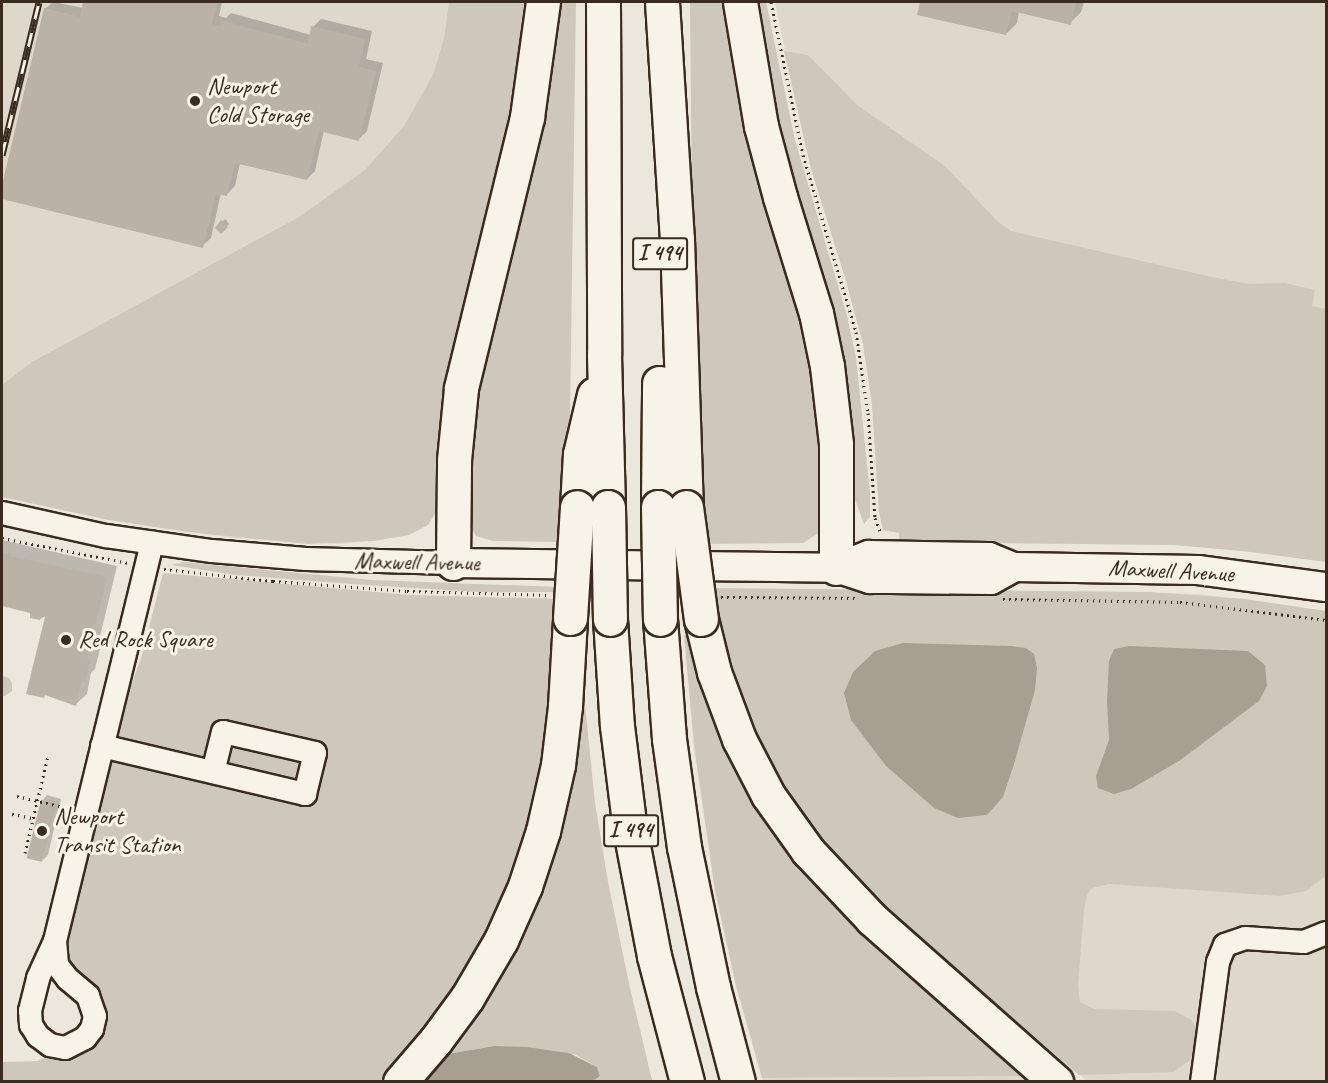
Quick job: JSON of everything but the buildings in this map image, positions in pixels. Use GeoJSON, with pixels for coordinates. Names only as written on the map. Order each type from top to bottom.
{"type":"FeatureCollection","features":[{"type":"Feature","properties":{"kind":"highway"},"geometry":{"type":"LineString","coordinates":[[453,563],[455,449],[461,388],[527,117],[543,2]]}},
{"type":"Feature","properties":{"kind":"highway","name":"I 494"},"geometry":{"type":"LineString","coordinates":[[603,2],[604,355],[592,507],[610,619],[615,706],[630,830],[654,956],[685,1082]]}},
{"type":"Feature","properties":{"kind":"highway"},"geometry":{"type":"LineString","coordinates":[[662,2],[676,239],[672,507],[708,608],[714,672],[730,717],[760,781],[793,831],[826,872],[872,919],[1051,1076]]}},
{"type":"Feature","properties":{"kind":"highway"},"geometry":{"type":"LineString","coordinates":[[740,2],[764,135],[816,313],[827,366],[836,444],[836,567]]}},
{"type":"Feature","properties":{"kind":"highway"},"geometry":{"type":"LineString","coordinates":[[400,1082],[460,1008],[509,924],[525,886],[543,831],[562,745],[561,607],[592,507]]}},
{"type":"Feature","properties":{"kind":"highway","name":"I 494"},"geometry":{"type":"LineString","coordinates":[[672,507],[660,619],[669,739],[684,847],[726,1040],[738,1082]]}},
{"type":"Feature","properties":{"kind":"main road","name":"Maxwell Avenue"},"geometry":{"type":"LineString","coordinates":[[453,563],[836,567],[869,555],[989,557],[1014,567],[1198,570],[1326,587]]}},
{"type":"Feature","properties":{"kind":"street","name":"Maxwell Avenue"},"geometry":{"type":"LineString","coordinates":[[2,513],[152,543],[294,559],[453,563]]}},
{"type":"Feature","properties":{"kind":"street"},"geometry":{"type":"LineString","coordinates":[[55,940],[152,543]]}},
{"type":"Feature","properties":{"kind":"street"},"geometry":{"type":"LineString","coordinates":[[102,746],[213,772]]}},
{"type":"Feature","properties":{"kind":"street"},"geometry":{"type":"LineString","coordinates":[[1202,1082],[1218,962],[1225,945],[1245,938],[1304,942],[1326,933]]}},
{"type":"Feature","properties":{"kind":"path"},"geometry":{"type":"LineString","coordinates":[[771,2],[803,155],[856,332],[870,434],[876,522],[880,531],[887,537]]}},
{"type":"Feature","properties":{"kind":"path"},"geometry":{"type":"LineString","coordinates":[[2,538],[124,563]]}},
{"type":"Feature","properties":{"kind":"path"},"geometry":{"type":"LineString","coordinates":[[170,570],[265,581],[407,591],[561,607]]}},
{"type":"Feature","properties":{"kind":"path"},"geometry":{"type":"LineString","coordinates":[[708,608],[866,598]]}},
{"type":"Feature","properties":{"kind":"path"},"geometry":{"type":"LineString","coordinates":[[997,599],[1180,602],[1326,620]]}},
{"type":"Feature","properties":{"kind":"path"},"geometry":{"type":"LineString","coordinates":[[25,853],[48,756]]}},
{"type":"Feature","properties":{"kind":"path"},"geometry":{"type":"LineString","coordinates":[[17,796],[64,807]]}},
{"type":"Feature","properties":{"kind":"path"},"geometry":{"type":"LineString","coordinates":[[12,814],[33,818]]}},
{"type":"Feature","properties":{"kind":"shaded area"},"geometry":{"type":"Polygon","coordinates":[[[2,2],[501,2],[409,535],[341,544],[233,538],[109,520],[2,497],[2,2]]]}},
{"type":"Feature","properties":{"kind":"shaded area"},"geometry":{"type":"Polygon","coordinates":[[[449,2],[533,2],[440,506],[428,525],[409,535],[374,541],[308,544],[188,532],[109,520],[2,497],[2,385],[32,362],[299,217],[365,170],[404,126],[433,75],[444,39],[449,2]]]}},
{"type":"Feature","properties":{"kind":"shaded area"},"geometry":{"type":"Polygon","coordinates":[[[552,2],[576,2],[570,419],[563,542],[493,541],[476,536],[468,521],[468,431],[552,2]]]}},
{"type":"Feature","properties":{"kind":"shaded area"},"geometry":{"type":"Polygon","coordinates":[[[690,2],[729,2],[821,403],[820,532],[803,543],[702,544],[693,334],[690,2]]]}},
{"type":"Feature","properties":{"kind":"shaded area"},"geometry":{"type":"Polygon","coordinates":[[[751,2],[766,2],[795,140],[847,316],[856,357],[870,493],[870,517],[864,524],[853,494],[751,2]]]}},
{"type":"Feature","properties":{"kind":"shaded area"},"geometry":{"type":"Polygon","coordinates":[[[775,2],[1326,2],[1326,562],[1174,545],[899,542],[899,533],[883,530],[879,512],[872,404],[863,344],[805,145],[775,2]]]}},
{"type":"Feature","properties":{"kind":"shaded area"},"geometry":{"type":"Polygon","coordinates":[[[784,51],[808,55],[857,105],[945,166],[997,221],[1011,231],[1216,278],[1250,284],[1285,283],[1315,290],[1312,306],[1326,309],[1326,562],[1174,545],[899,542],[899,533],[883,530],[879,512],[872,404],[863,344],[811,169],[784,51]]]}},
{"type":"Feature","properties":{"kind":"shaded area"},"geometry":{"type":"Polygon","coordinates":[[[183,562],[372,580],[560,587],[560,592],[478,592],[352,584],[235,575],[171,565],[183,562]]]}},
{"type":"Feature","properties":{"kind":"shaded area"},"geometry":{"type":"Polygon","coordinates":[[[163,573],[410,595],[560,599],[536,822],[469,971],[397,1064],[380,1081],[2,1081],[2,1062],[38,1061],[47,1056],[69,1058],[82,1054],[96,1042],[105,1012],[103,1002],[93,985],[68,963],[66,948],[126,700],[142,655],[163,573]]]}},
{"type":"Feature","properties":{"kind":"shaded area"},"geometry":{"type":"Polygon","coordinates":[[[709,588],[1150,592],[1245,599],[1326,611],[1326,876],[1306,891],[1279,896],[1109,884],[1092,888],[1087,895],[1084,909],[1078,986],[1080,1002],[1094,1009],[1175,1011],[1191,1020],[1196,1027],[1197,1038],[1195,1050],[1189,1061],[1174,1072],[1079,1075],[868,894],[831,855],[791,803],[756,742],[733,686],[709,588]]]}},
{"type":"Feature","properties":{"kind":"shaded area"},"geometry":{"type":"Polygon","coordinates":[[[1079,591],[1200,594],[1326,611],[1326,1081],[1087,1081],[1041,1042],[1079,591]]]}},
{"type":"Feature","properties":{"kind":"shaded area"},"geometry":{"type":"Polygon","coordinates":[[[684,635],[693,635],[796,859],[815,883],[859,929],[1024,1076],[762,1078],[736,986],[715,891],[694,746],[684,635]]]}},
{"type":"Feature","properties":{"kind":"shaded area"},"geometry":{"type":"Polygon","coordinates":[[[903,643],[1011,646],[1026,648],[1034,654],[1037,668],[1035,690],[1014,764],[1003,797],[987,815],[958,818],[934,808],[886,766],[851,720],[844,693],[853,672],[875,651],[903,643]]]}},
{"type":"Feature","properties":{"kind":"shaded area"},"geometry":{"type":"Polygon","coordinates":[[[1129,646],[1248,651],[1265,665],[1267,686],[1259,701],[1179,761],[1131,789],[1114,794],[1098,788],[1096,776],[1109,740],[1107,701],[1109,661],[1114,649],[1129,646]]]}},
{"type":"Feature","properties":{"kind":"shaded area"},"geometry":{"type":"Polygon","coordinates":[[[2,676],[9,678],[12,683],[12,691],[5,696],[2,696],[2,676]]]}},
{"type":"Feature","properties":{"kind":"shaded area"},"geometry":{"type":"Polygon","coordinates":[[[583,684],[595,803],[608,882],[652,1080],[593,1081],[600,1076],[597,1067],[576,1055],[550,1050],[494,1046],[436,1056],[463,1021],[583,684]]]}},
{"type":"Feature","properties":{"kind":"shaded area"},"geometry":{"type":"Polygon","coordinates":[[[494,1046],[527,1047],[569,1053],[597,1067],[600,1076],[593,1081],[413,1082],[436,1056],[494,1046]]]}},
{"type":"Feature","properties":{"kind":"shaded area"},"geometry":{"type":"Polygon","coordinates":[[[1024,1076],[1030,1081],[763,1082],[762,1078],[1024,1076]]]}},
{"type":"Feature","properties":{"kind":"railway"},"geometry":{"type":"LineString","coordinates":[[2,155],[39,2]]}},
{"type":"Feature","properties":{"kind":"place","name":"Newport Cold Storage"},"geometry":{"type":"Point","coordinates":[195,101]}},
{"type":"Feature","properties":{"kind":"place","name":"Red Rock Square"},"geometry":{"type":"Point","coordinates":[66,640]}},
{"type":"Feature","properties":{"kind":"place","name":"Newport Transit Station"},"geometry":{"type":"Point","coordinates":[42,831]}}]}
